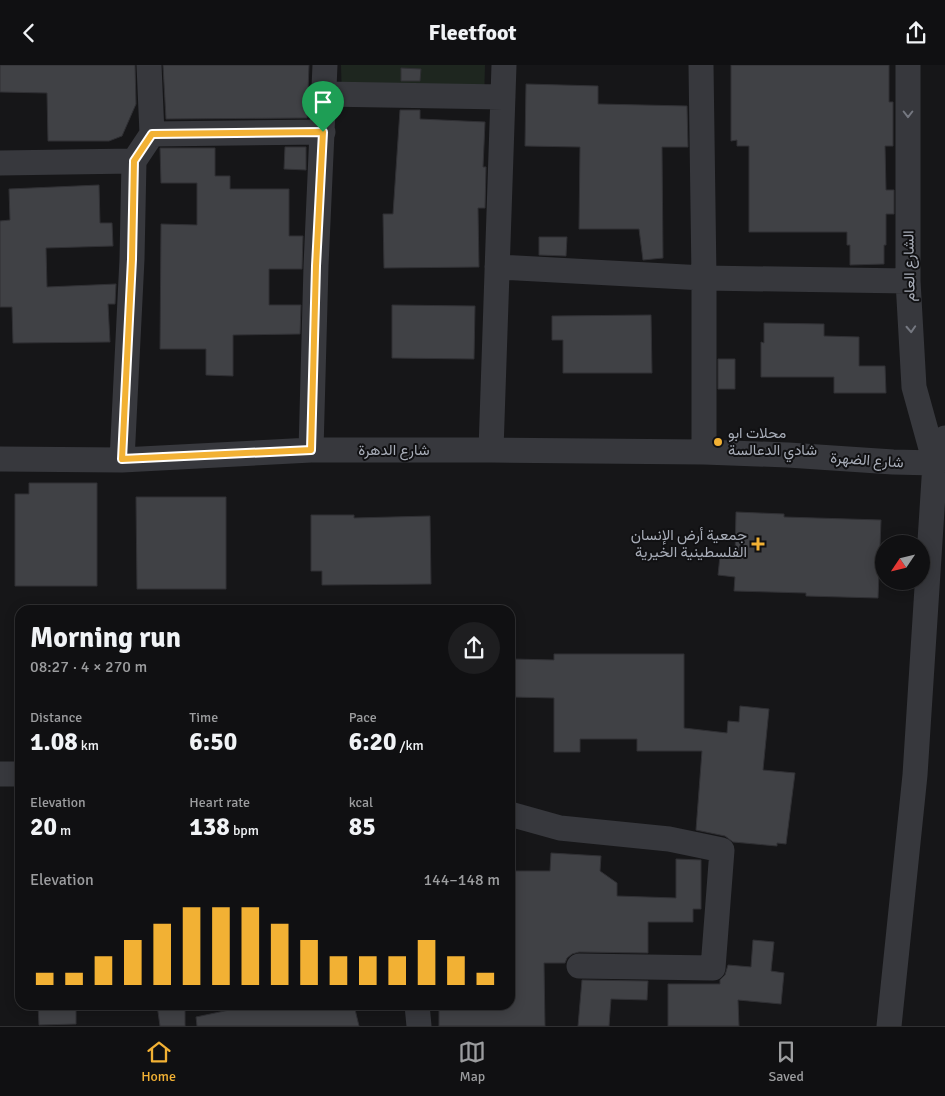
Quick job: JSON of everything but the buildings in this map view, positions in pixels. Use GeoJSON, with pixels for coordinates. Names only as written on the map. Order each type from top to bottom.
{"type":"FeatureCollection","features":[{"type":"Feature","properties":{"kind":"street"},"geometry":{"type":"LineString","coordinates":[[122,459],[132,259],[134,161],[152,134],[149,65]]}},
{"type":"Feature","properties":{"kind":"street"},"geometry":{"type":"LineString","coordinates":[[311,450],[316,266],[325,65]]}},
{"type":"Feature","properties":{"kind":"street"},"geometry":{"type":"LineString","coordinates":[[491,450],[504,65]]}},
{"type":"Feature","properties":{"kind":"street"},"geometry":{"type":"LineString","coordinates":[[701,65],[704,452]]}},
{"type":"Feature","properties":{"kind":"street","name":"الشارع العام"},"geometry":{"type":"LineString","coordinates":[[908,65],[908,281],[914,387],[940,461]]}},
{"type":"Feature","properties":{"kind":"street"},"geometry":{"type":"LineString","coordinates":[[324,93],[503,97]]}},
{"type":"Feature","properties":{"kind":"street"},"geometry":{"type":"LineString","coordinates":[[152,134],[323,132]]}},
{"type":"Feature","properties":{"kind":"street"},"geometry":{"type":"LineString","coordinates":[[0,163],[134,161]]}},
{"type":"Feature","properties":{"kind":"street"},"geometry":{"type":"LineString","coordinates":[[497,267],[704,278],[908,281]]}},
{"type":"Feature","properties":{"kind":"street"},"geometry":{"type":"LineString","coordinates":[[889,1026],[915,775],[940,461],[945,438]]}},
{"type":"Feature","properties":{"kind":"street","name":"شارع الدهرة"},"geometry":{"type":"LineString","coordinates":[[0,459],[122,459],[311,450],[704,452],[788,455]]}},
{"type":"Feature","properties":{"kind":"street","name":"شارع الضهرة"},"geometry":{"type":"LineString","coordinates":[[788,455],[893,462],[940,461]]}},
{"type":"Feature","properties":{"kind":"street"},"geometry":{"type":"LineString","coordinates":[[0,774],[15,774]]}},
{"type":"Feature","properties":{"kind":"street"},"geometry":{"type":"LineString","coordinates":[[515,815],[560,828],[669,839],[722,850],[713,968],[579,966]]}},
{"type":"Feature","properties":{"kind":"street"},"geometry":{"type":"LineString","coordinates":[[417,1010],[419,1026]]}},
{"type":"Feature","properties":{"kind":"shaded area"},"geometry":{"type":"Polygon","coordinates":[[[341,65],[485,65],[484,101],[342,104],[341,65]]]}},
{"type":"Feature","properties":{"kind":"place","name":"محلات ابو شادي الدعالسة"},"geometry":{"type":"Point","coordinates":[718,442]}},
{"type":"Feature","properties":{"kind":"place","name":"جمعية أرض الإنسان الفلسطينية الخيرية"},"geometry":{"type":"Point","coordinates":[758,544]}},
{"type":"Feature","properties":{"kind":"route"},"geometry":{"type":"LineString","coordinates":[[323,132],[316,266],[311,450],[122,459],[132,259],[134,161],[152,134],[323,132]]}}]}
